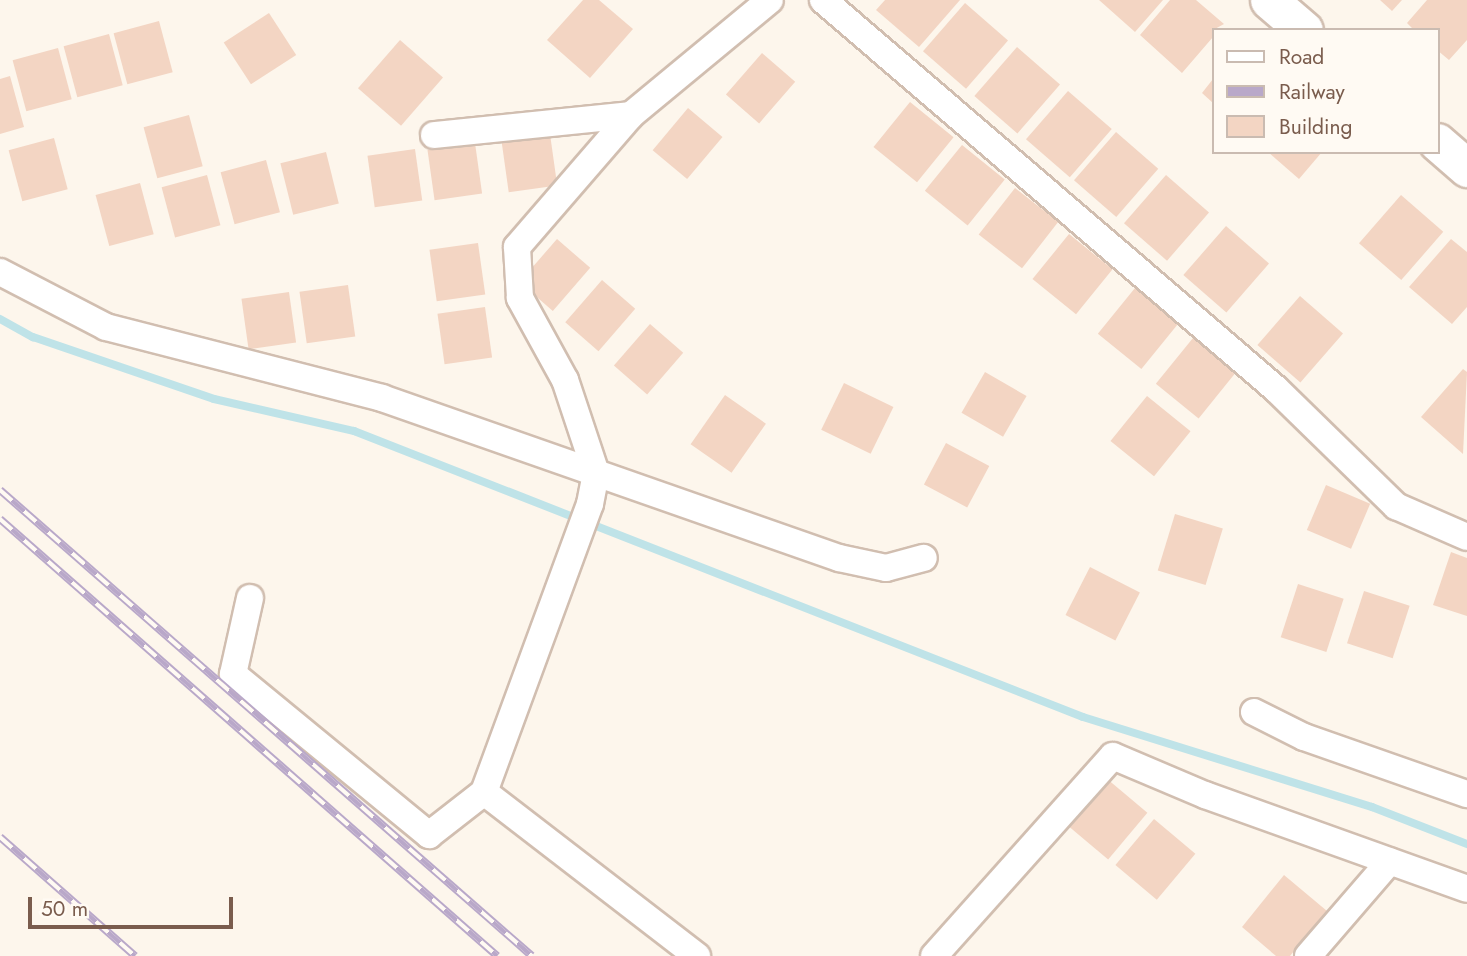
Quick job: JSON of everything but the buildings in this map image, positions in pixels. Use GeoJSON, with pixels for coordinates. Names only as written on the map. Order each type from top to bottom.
{"type":"FeatureCollection","features":[{"type":"Feature","properties":{"kind":"main road"},"geometry":{"type":"LineString","coordinates":[[1269,0],[1302,28]]}},
{"type":"Feature","properties":{"kind":"main road"},"geometry":{"type":"LineString","coordinates":[[1439,144],[1467,168]]}},
{"type":"Feature","properties":{"kind":"street"},"geometry":{"type":"LineString","coordinates":[[250,597],[233,674],[429,835],[484,792],[590,504],[596,473],[565,380],[520,298],[517,247],[631,115],[769,0]]}},
{"type":"Feature","properties":{"kind":"street"},"geometry":{"type":"LineString","coordinates":[[823,0],[1276,389],[1396,506],[1467,537]]}},
{"type":"Feature","properties":{"kind":"street"},"geometry":{"type":"LineString","coordinates":[[434,135],[631,115]]}},
{"type":"Feature","properties":{"kind":"street"},"geometry":{"type":"LineString","coordinates":[[0,272],[106,327],[382,398],[839,558],[886,568],[924,558]]}},
{"type":"Feature","properties":{"kind":"street"},"geometry":{"type":"LineString","coordinates":[[1254,712],[1304,737],[1467,794]]}},
{"type":"Feature","properties":{"kind":"street"},"geometry":{"type":"LineString","coordinates":[[934,956],[1113,756],[1467,889]]}},
{"type":"Feature","properties":{"kind":"street"},"geometry":{"type":"LineString","coordinates":[[484,792],[698,956]]}},
{"type":"Feature","properties":{"kind":"street"},"geometry":{"type":"LineString","coordinates":[[1308,956],[1390,861]]}},
{"type":"Feature","properties":{"kind":"waterway"},"geometry":{"type":"LineString","coordinates":[[0,319],[33,337],[214,399],[354,431],[1083,717],[1372,807],[1467,844]]}},
{"type":"Feature","properties":{"kind":"railway"},"geometry":{"type":"LineString","coordinates":[[0,490],[532,956]]}},
{"type":"Feature","properties":{"kind":"railway"},"geometry":{"type":"LineString","coordinates":[[0,519],[497,956]]}},
{"type":"Feature","properties":{"kind":"railway"},"geometry":{"type":"LineString","coordinates":[[0,837],[135,956]]}}]}
